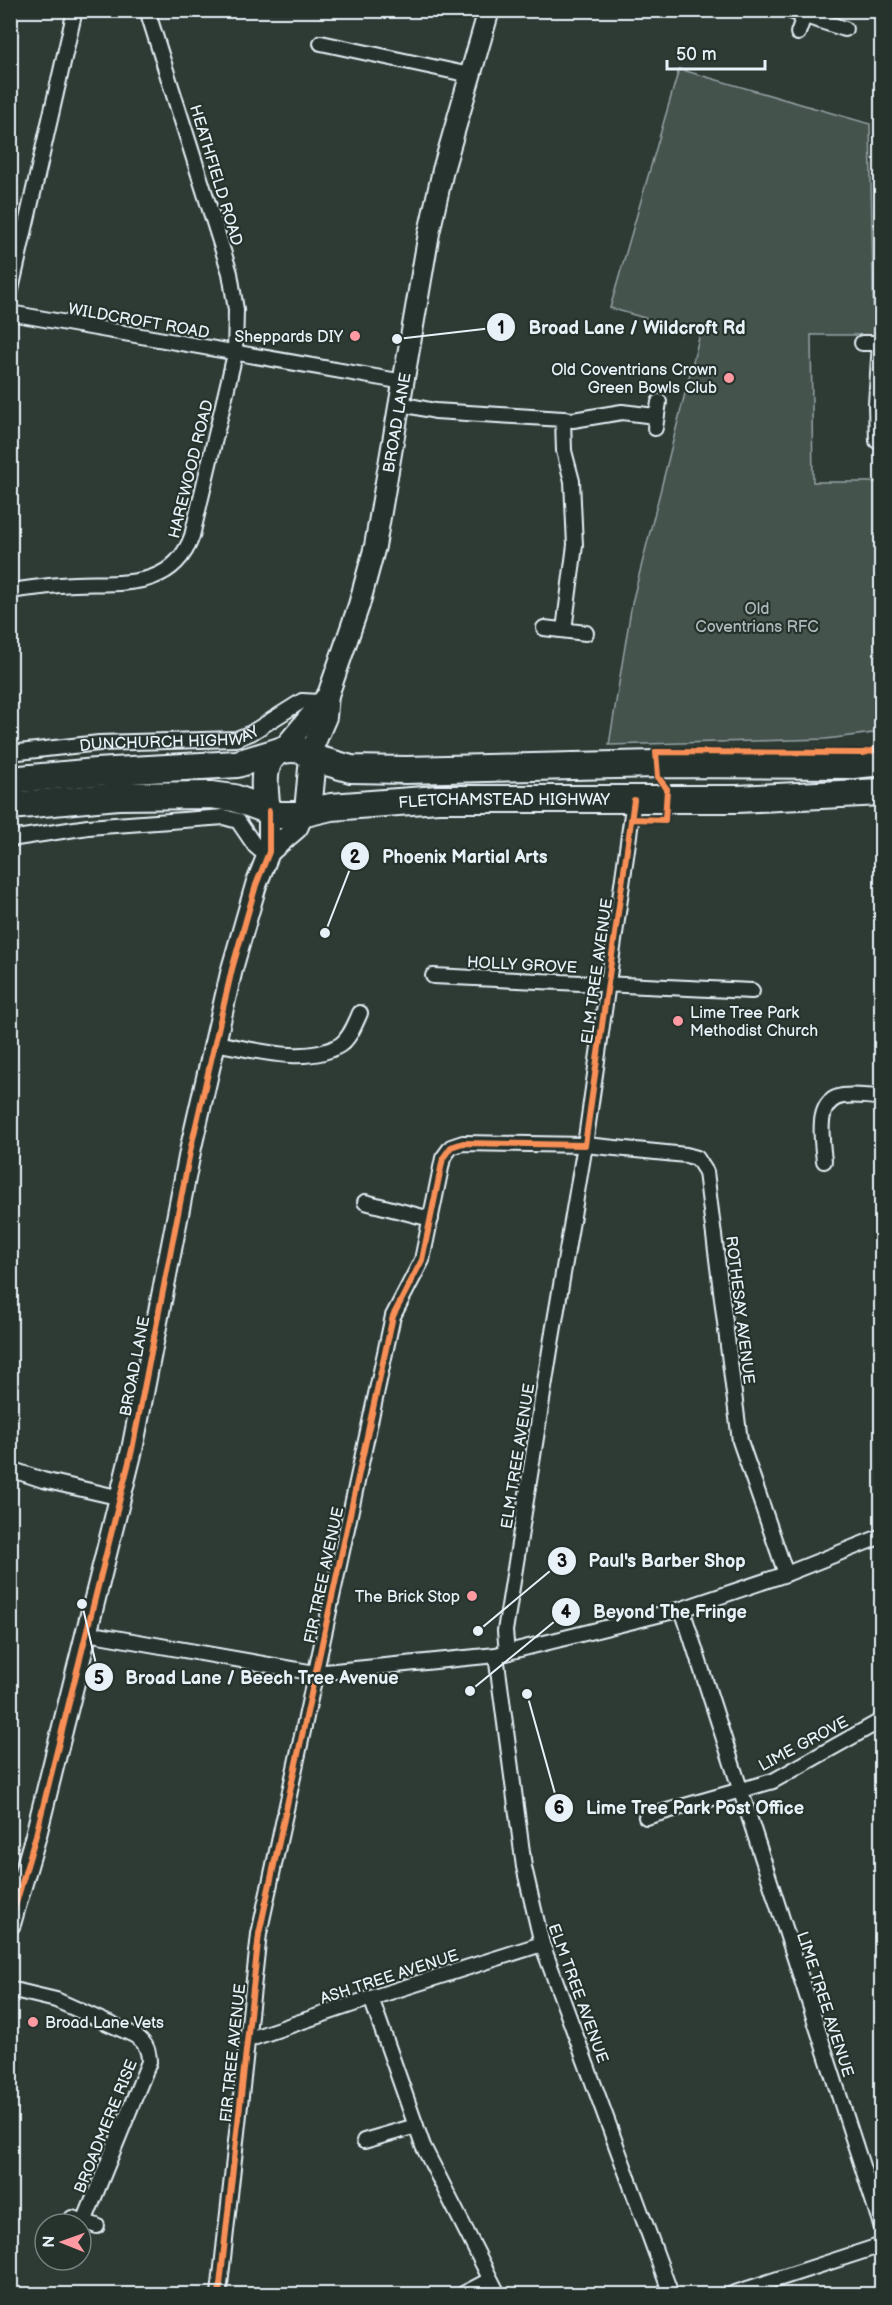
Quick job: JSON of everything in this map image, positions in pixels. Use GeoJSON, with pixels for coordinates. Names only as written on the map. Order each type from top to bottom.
{"type":"FeatureCollection","features":[{"type":"Feature","properties":{"kind":"highway","name":"FLETCHAMSTEAD HIGHWAY"},"geometry":{"type":"LineString","coordinates":[[281,751],[291,749],[351,769],[406,770],[657,764],[853,765],[882,762]]}},
{"type":"Feature","properties":{"kind":"highway","name":"DUNCHURCH HIGHWAY"},"geometry":{"type":"LineString","coordinates":[[10,780],[96,772],[237,764],[281,751]]}},
{"type":"Feature","properties":{"kind":"highway"},"geometry":{"type":"LineString","coordinates":[[10,806],[118,796],[211,795],[234,798],[268,811],[265,772],[271,758],[281,751]]}},
{"type":"Feature","properties":{"kind":"highway"},"geometry":{"type":"LineString","coordinates":[[306,812],[312,756]]}},
{"type":"Feature","properties":{"kind":"highway","name":"FLETCHAMSTEAD HIGHWAY"},"geometry":{"type":"LineString","coordinates":[[268,811],[286,816],[331,807],[438,799],[737,799],[874,794]]}},
{"type":"Feature","properties":{"kind":"street"},"geometry":{"type":"LineString","coordinates":[[10,294],[75,10]]}},
{"type":"Feature","properties":{"kind":"street","name":"HEATHFIELD ROAD"},"geometry":{"type":"LineString","coordinates":[[147,10],[230,273],[236,310],[235,354]]}},
{"type":"Feature","properties":{"kind":"street","name":"BROAD LANE"},"geometry":{"type":"LineString","coordinates":[[281,751],[324,698],[359,605],[375,546],[443,170],[489,10]]}},
{"type":"Feature","properties":{"kind":"street"},"geometry":{"type":"LineString","coordinates":[[787,10],[844,29]]}},
{"type":"Feature","properties":{"kind":"street"},"geometry":{"type":"LineString","coordinates":[[798,33],[804,16]]}},
{"type":"Feature","properties":{"kind":"street"},"geometry":{"type":"LineString","coordinates":[[318,43],[470,75]]}},
{"type":"Feature","properties":{"kind":"street","name":"WILDCROFT ROAD"},"geometry":{"type":"LineString","coordinates":[[10,313],[404,382]]}},
{"type":"Feature","properties":{"kind":"street"},"geometry":{"type":"LineString","coordinates":[[862,343],[881,343],[877,441]]}},
{"type":"Feature","properties":{"kind":"street","name":"HAREWOOD ROAD"},"geometry":{"type":"LineString","coordinates":[[10,591],[61,584],[139,581],[163,573],[181,559],[192,536],[235,354]]}},
{"type":"Feature","properties":{"kind":"street"},"geometry":{"type":"LineString","coordinates":[[401,404],[435,411],[563,420],[622,412],[656,415]]}},
{"type":"Feature","properties":{"kind":"street"},"geometry":{"type":"LineString","coordinates":[[563,420],[564,451],[572,481],[575,545],[564,630]]}},
{"type":"Feature","properties":{"kind":"street"},"geometry":{"type":"LineString","coordinates":[[544,628],[586,633]]}},
{"type":"Feature","properties":{"kind":"street","name":"BROAD LANE"},"geometry":{"type":"LineString","coordinates":[[312,756],[326,717],[324,698]]}},
{"type":"Feature","properties":{"kind":"street","name":"DUNCHURCH HIGHWAY"},"geometry":{"type":"LineString","coordinates":[[10,753],[99,743],[236,740],[302,701],[324,698]]}},
{"type":"Feature","properties":{"kind":"street"},"geometry":{"type":"LineString","coordinates":[[853,765],[882,757]]}},
{"type":"Feature","properties":{"kind":"street","name":"ELM TREE AVENUE"},"geometry":{"type":"LineString","coordinates":[[634,800],[585,1146],[501,1654],[524,1867],[542,1944],[671,2295]]}},
{"type":"Feature","properties":{"kind":"street","name":"BROAD LANE"},"geometry":{"type":"LineString","coordinates":[[10,1924],[36,1835],[121,1498],[191,1147],[232,969],[256,885],[268,854],[268,811]]}},
{"type":"Feature","properties":{"kind":"street","name":"BROAD LANE"},"geometry":{"type":"LineString","coordinates":[[268,854],[297,828],[306,812]]}},
{"type":"Feature","properties":{"kind":"street"},"geometry":{"type":"LineString","coordinates":[[10,839],[88,827],[224,817],[238,821],[255,846],[268,854]]}},
{"type":"Feature","properties":{"kind":"street","name":"HOLLY GROVE"},"geometry":{"type":"LineString","coordinates":[[433,976],[752,991]]}},
{"type":"Feature","properties":{"kind":"street"},"geometry":{"type":"LineString","coordinates":[[216,1043],[286,1055],[321,1053],[342,1044],[354,1027],[360,1013]]}},
{"type":"Feature","properties":{"kind":"street"},"geometry":{"type":"LineString","coordinates":[[824,1161],[822,1116],[825,1106],[832,1099],[844,1095],[882,1097]]}},
{"type":"Feature","properties":{"kind":"street","name":"FIR TREE AVENUE"},"geometry":{"type":"LineString","coordinates":[[219,2295],[259,1934],[393,1316],[422,1260],[443,1158],[451,1147],[463,1143],[585,1146]]}},
{"type":"Feature","properties":{"kind":"street","name":"ROTHESAY AVENUE"},"geometry":{"type":"LineString","coordinates":[[585,1146],[686,1155],[697,1158],[704,1166],[740,1441],[786,1574]]}},
{"type":"Feature","properties":{"kind":"street"},"geometry":{"type":"LineString","coordinates":[[365,1202],[431,1219]]}},
{"type":"Feature","properties":{"kind":"street"},"geometry":{"type":"LineString","coordinates":[[10,1469],[43,1480],[121,1498]]}},
{"type":"Feature","properties":{"kind":"street"},"geometry":{"type":"LineString","coordinates":[[87,1633],[315,1673],[501,1654],[682,1609],[786,1574],[882,1536]]}},
{"type":"Feature","properties":{"kind":"street","name":"LIME TREE AVENUE"},"geometry":{"type":"LineString","coordinates":[[682,1609],[882,2228]]}},
{"type":"Feature","properties":{"kind":"street","name":"LIME GROVE"},"geometry":{"type":"LineString","coordinates":[[739,1791],[779,1778],[882,1720]]}},
{"type":"Feature","properties":{"kind":"street"},"geometry":{"type":"LineString","coordinates":[[646,1817],[739,1791]]}},
{"type":"Feature","properties":{"kind":"street","name":"ASH TREE AVENUE"},"geometry":{"type":"LineString","coordinates":[[247,2040],[542,1944]]}},
{"type":"Feature","properties":{"kind":"street","name":"BROADMERE RISE"},"geometry":{"type":"LineString","coordinates":[[10,1989],[56,2000],[132,2034],[140,2038],[149,2053],[149,2062],[88,2212]]}},
{"type":"Feature","properties":{"kind":"street"},"geometry":{"type":"LineString","coordinates":[[371,1998],[429,2160],[498,2295]]}},
{"type":"Feature","properties":{"kind":"street"},"geometry":{"type":"LineString","coordinates":[[364,2141],[416,2126]]}},
{"type":"Feature","properties":{"kind":"street"},"geometry":{"type":"LineString","coordinates":[[732,2295],[882,2245]]}},
{"type":"Feature","properties":{"kind":"street"},"geometry":{"type":"LineString","coordinates":[[463,2295],[490,2280]]}},
{"type":"Feature","properties":{"kind":"green space","name":"Old Coventrians RFC"},"geometry":{"type":"Polygon","coordinates":[[[679,69],[870,124],[874,335],[811,335],[813,482],[881,482],[881,732],[826,739],[609,745],[632,603],[700,334],[610,308],[679,69]]]}},
{"type":"Feature","properties":{"kind":"cycle path"},"geometry":{"type":"LineString","coordinates":[[631,819],[665,820],[667,789],[658,777],[656,752],[863,753],[882,748]]}},
{"type":"Feature","properties":{"kind":"cycle path"},"geometry":{"type":"LineString","coordinates":[[219,2294],[259,1934],[393,1316],[422,1260],[443,1158],[451,1147],[463,1143],[585,1145],[634,800]]}},
{"type":"Feature","properties":{"kind":"cycle path"},"geometry":{"type":"LineString","coordinates":[[10,1924],[36,1835],[132,1450],[191,1147],[232,969],[256,885],[269,852],[269,811]]}},
{"type":"Feature","properties":{"kind":"place","name":"Sheppards DIY"},"geometry":{"type":"Point","coordinates":[355,336]}},
{"type":"Feature","properties":{"kind":"place","name":"Broad Lane / Wildcroft Rd"},"geometry":{"type":"Point","coordinates":[397,339]}},
{"type":"Feature","properties":{"kind":"place","name":"Old Coventrians Crown Green Bowls Club"},"geometry":{"type":"Point","coordinates":[729,378]}},
{"type":"Feature","properties":{"kind":"place","name":"Phoenix Martial Arts"},"geometry":{"type":"Point","coordinates":[325,933]}},
{"type":"Feature","properties":{"kind":"place","name":"Lime Tree Park Methodist Church"},"geometry":{"type":"Point","coordinates":[678,1021]}},
{"type":"Feature","properties":{"kind":"place","name":"The Brick Stop"},"geometry":{"type":"Point","coordinates":[472,1596]}},
{"type":"Feature","properties":{"kind":"place","name":"Broad Lane / Beech Tree Avenue"},"geometry":{"type":"Point","coordinates":[82,1604]}},
{"type":"Feature","properties":{"kind":"place","name":"Paul's Barber Shop"},"geometry":{"type":"Point","coordinates":[478,1631]}},
{"type":"Feature","properties":{"kind":"place","name":"Beyond The Fringe"},"geometry":{"type":"Point","coordinates":[470,1691]}},
{"type":"Feature","properties":{"kind":"place","name":"Lime Tree Park Post Office"},"geometry":{"type":"Point","coordinates":[527,1694]}},
{"type":"Feature","properties":{"kind":"place","name":"Broad Lane Vets"},"geometry":{"type":"Point","coordinates":[33,2022]}}]}
